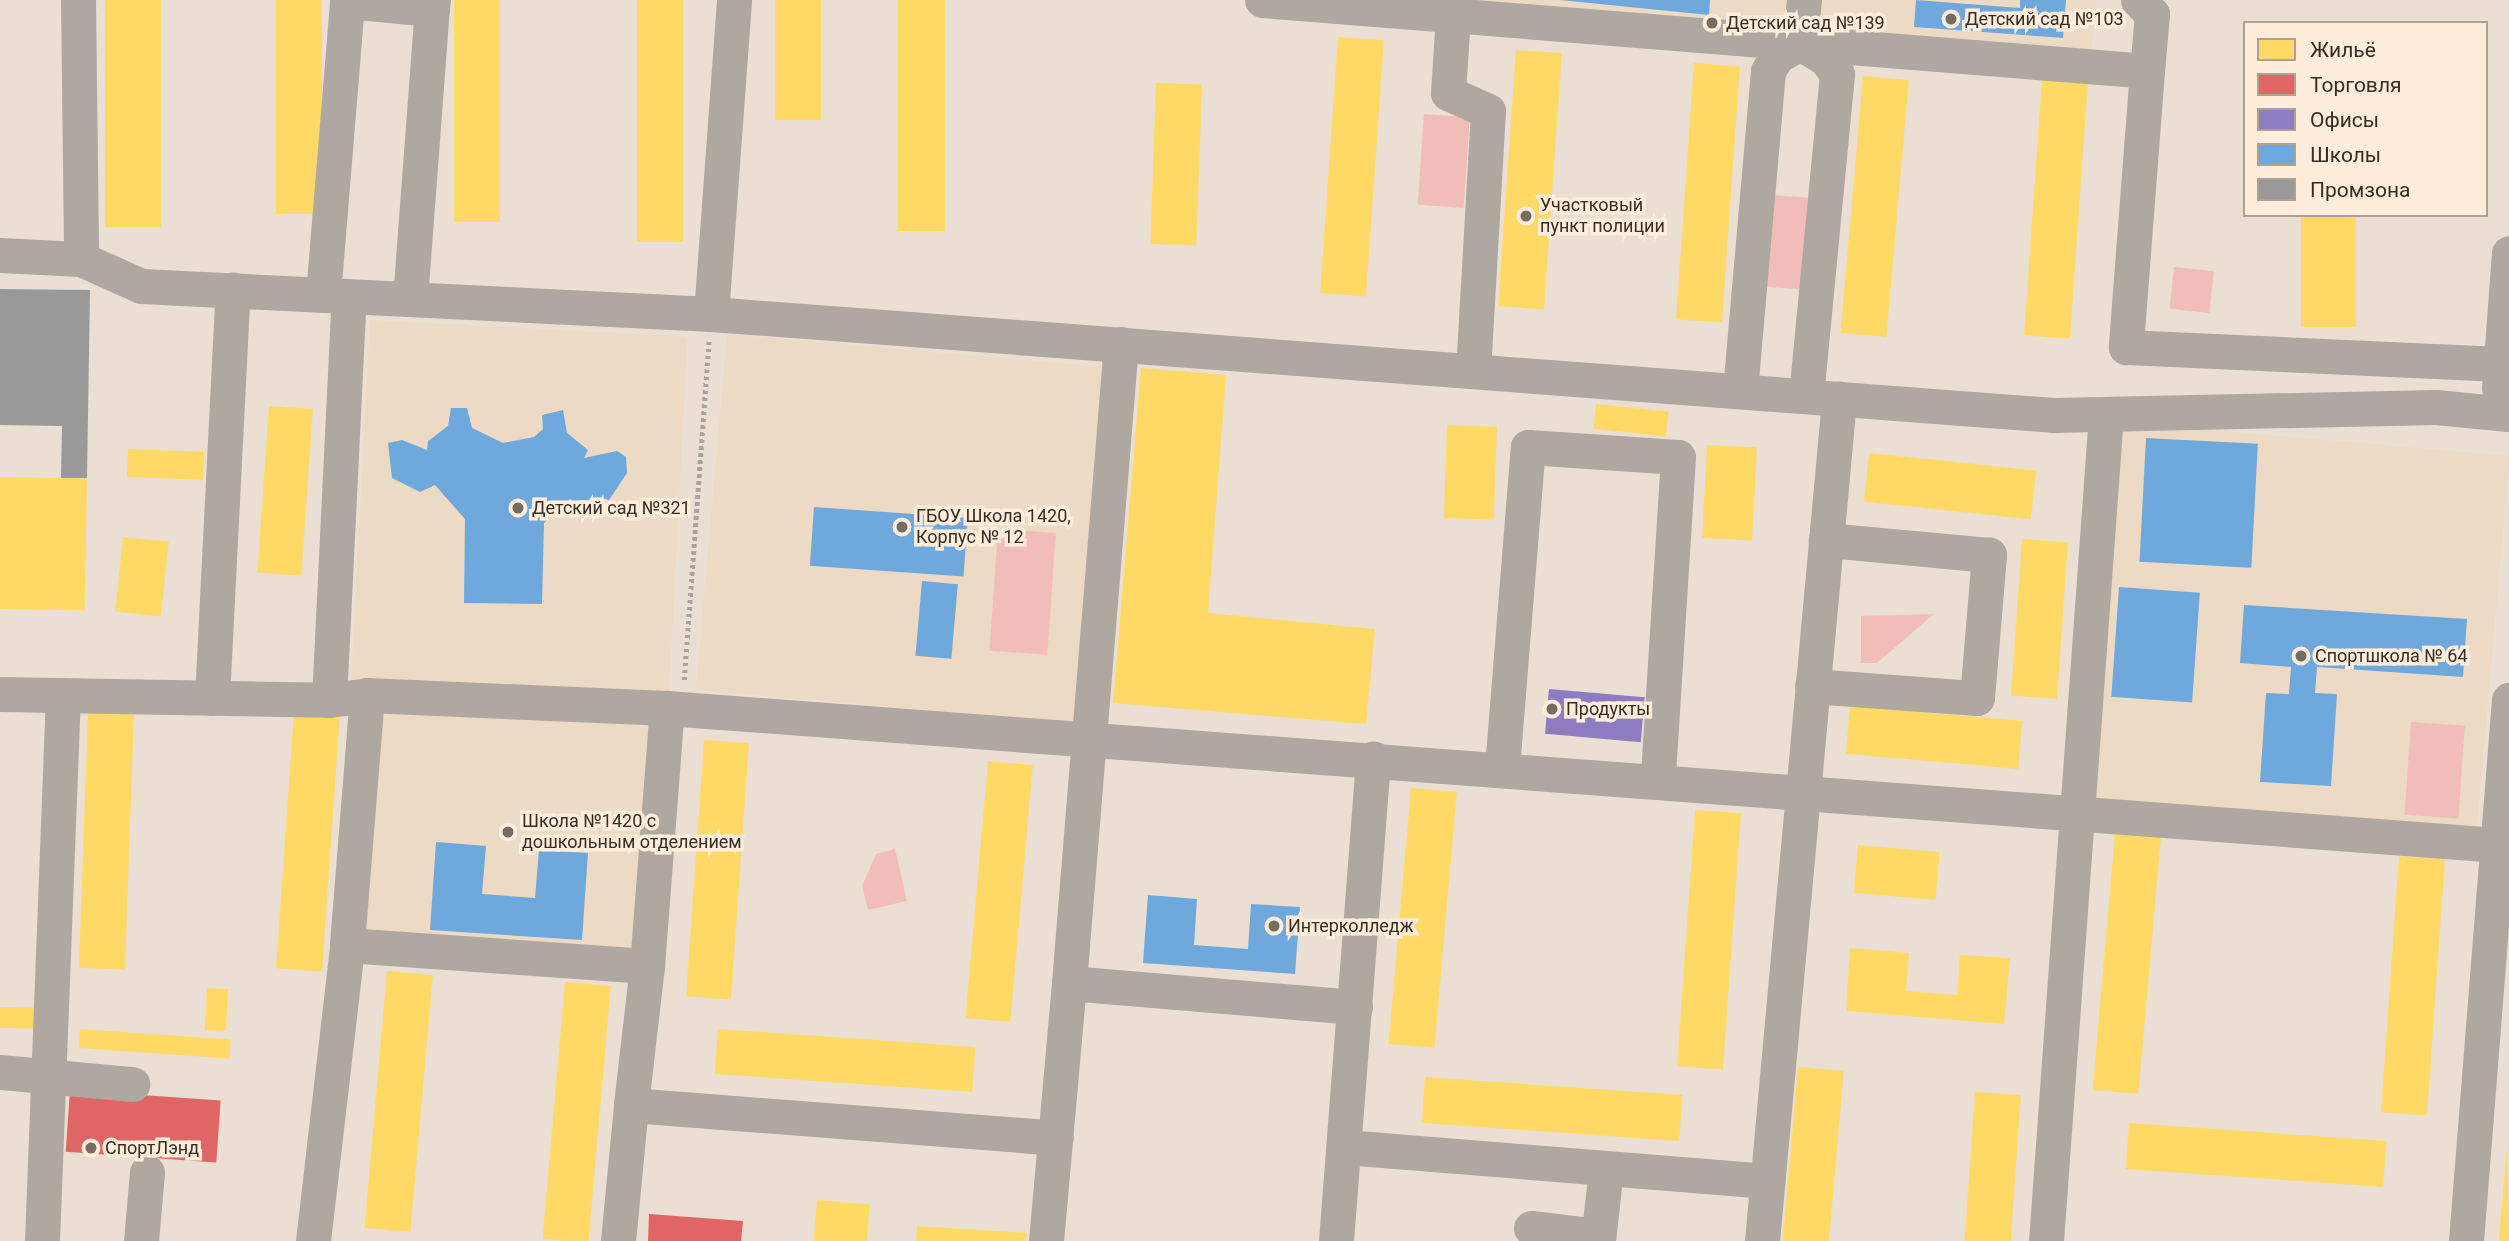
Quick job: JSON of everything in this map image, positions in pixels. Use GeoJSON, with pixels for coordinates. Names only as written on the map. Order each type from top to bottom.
{"type":"FeatureCollection","features":[{"type":"Feature","properties":{"kind":"lane"},"geometry":{"type":"LineString","coordinates":[[78,0],[81,259]]}},
{"type":"Feature","properties":{"kind":"lane"},"geometry":{"type":"LineString","coordinates":[[711,314],[734,0]]}},
{"type":"Feature","properties":{"kind":"lane"},"geometry":{"type":"LineString","coordinates":[[1262,0],[1453,8],[1800,43],[2147,71]]}},
{"type":"Feature","properties":{"kind":"lane"},"geometry":{"type":"LineString","coordinates":[[1800,43],[1804,0]]}},
{"type":"Feature","properties":{"kind":"lane"},"geometry":{"type":"LineString","coordinates":[[2137,0],[2152,14],[2126,347],[2501,364]]}},
{"type":"Feature","properties":{"kind":"lane"},"geometry":{"type":"LineString","coordinates":[[329,700],[336,295],[347,1],[433,4],[410,299]]}},
{"type":"Feature","properties":{"kind":"lane"},"geometry":{"type":"LineString","coordinates":[[1453,8],[1448,93],[1488,111],[1473,369]]}},
{"type":"Feature","properties":{"kind":"lane"},"geometry":{"type":"LineString","coordinates":[[1740,391],[1768,71],[1777,56],[1800,43]]}},
{"type":"Feature","properties":{"kind":"lane"},"geometry":{"type":"LineString","coordinates":[[1762,1241],[1826,540],[1822,397],[1836,74],[1825,58],[1800,43]]}},
{"type":"Feature","properties":{"kind":"lane"},"geometry":{"type":"LineString","coordinates":[[0,256],[81,259],[141,286],[711,314],[1822,397],[2106,414],[2436,407],[2503,413],[2501,364],[2509,253]]}},
{"type":"Feature","properties":{"kind":"lane"},"geometry":{"type":"LineString","coordinates":[[212,698],[233,290]]}},
{"type":"Feature","properties":{"kind":"lane"},"geometry":{"type":"LineString","coordinates":[[1046,1241],[1091,738],[1121,344]]}},
{"type":"Feature","properties":{"kind":"lane"},"geometry":{"type":"LineString","coordinates":[[2046,1241],[2106,414]]}},
{"type":"Feature","properties":{"kind":"lane"},"geometry":{"type":"LineString","coordinates":[[1502,768],[1528,447],[1678,457],[1658,779]]}},
{"type":"Feature","properties":{"kind":"lane"},"geometry":{"type":"LineString","coordinates":[[1812,686],[1978,698],[1989,555],[1826,540]]}},
{"type":"Feature","properties":{"kind":"lane"},"geometry":{"type":"LineString","coordinates":[[0,694],[329,700],[367,695],[675,708],[1802,789],[2504,846]]}},
{"type":"Feature","properties":{"kind":"lane"},"geometry":{"type":"LineString","coordinates":[[42,1241],[51,1077],[63,695]]}},
{"type":"Feature","properties":{"kind":"lane"},"geometry":{"type":"LineString","coordinates":[[313,1241],[347,945],[367,695]]}},
{"type":"Feature","properties":{"kind":"lane"},"geometry":{"type":"LineString","coordinates":[[2466,1241],[2504,846],[2509,700]]}},
{"type":"Feature","properties":{"kind":"lane"},"geometry":{"type":"LineString","coordinates":[[618,1241],[675,708]]}},
{"type":"Feature","properties":{"kind":"lane"},"geometry":{"type":"LineString","coordinates":[[1336,1241],[1373,758]]}},
{"type":"Feature","properties":{"kind":"lane"},"geometry":{"type":"LineString","coordinates":[[347,945],[648,966]]}},
{"type":"Feature","properties":{"kind":"lane"},"geometry":{"type":"LineString","coordinates":[[1069,983],[1355,1007]]}},
{"type":"Feature","properties":{"kind":"lane"},"geometry":{"type":"LineString","coordinates":[[0,1073],[132,1084]]}},
{"type":"Feature","properties":{"kind":"lane"},"geometry":{"type":"LineString","coordinates":[[631,1105],[1056,1138]]}},
{"type":"Feature","properties":{"kind":"lane"},"geometry":{"type":"LineString","coordinates":[[1345,1147],[1768,1181]]}},
{"type":"Feature","properties":{"kind":"lane"},"geometry":{"type":"LineString","coordinates":[[1531,1228],[1598,1238],[1606,1168]]}},
{"type":"Feature","properties":{"kind":"lane"},"geometry":{"type":"LineString","coordinates":[[141,1241],[147,1172]]}},
{"type":"Feature","properties":{"kind":"path"},"geometry":{"type":"LineString","coordinates":[[675,708],[711,314]]}},
{"type":"Feature","properties":{"kind":"shaded area","name":"Детский сад №139"},"geometry":{"type":"Polygon","coordinates":[[[1459,0],[1798,0],[1795,37],[1459,0]]]}},
{"type":"Feature","properties":{"kind":"shaded area","name":"Детский сад №103"},"geometry":{"type":"Polygon","coordinates":[[[1810,0],[2096,0],[2090,62],[1807,37],[1810,0]]]}},
{"type":"Feature","properties":{"kind":"shaded area"},"geometry":{"type":"Polygon","coordinates":[[[1424,114],[1470,117],[1464,208],[1418,205],[1424,114]]]}},
{"type":"Feature","properties":{"kind":"shaded area"},"geometry":{"type":"Polygon","coordinates":[[[1771,195],[1816,198],[1809,290],[1765,287],[1771,195]]]}},
{"type":"Feature","properties":{"kind":"shaded area"},"geometry":{"type":"Polygon","coordinates":[[[2174,267],[2214,271],[2209,313],[2170,309],[2174,267]]]}},
{"type":"Feature","properties":{"kind":"shaded area","name":"Детский сад №321"},"geometry":{"type":"Polygon","coordinates":[[[370,320],[688,337],[669,696],[351,680],[370,320]]]}},
{"type":"Feature","properties":{"kind":"shaded area","name":"ГБОУ Школа 1420, Корпус № 12"},"geometry":{"type":"Polygon","coordinates":[[[727,334],[1107,367],[1075,723],[696,690],[727,334]]]}},
{"type":"Feature","properties":{"kind":"shaded area","name":"Спортшкола № 64"},"geometry":{"type":"Polygon","coordinates":[[[2119,422],[2509,456],[2476,835],[2086,801],[2119,422]]]}},
{"type":"Feature","properties":{"kind":"shaded area"},"geometry":{"type":"Polygon","coordinates":[[[998,529],[1056,533],[1047,655],[989,651],[998,529]]]}},
{"type":"Feature","properties":{"kind":"shaded area"},"geometry":{"type":"Polygon","coordinates":[[[1934,614],[1877,663],[1861,663],[1861,616],[1934,614]]]}},
{"type":"Feature","properties":{"kind":"shaded area","name":"Школа №1420 с дошкольным отделением"},"geometry":{"type":"Polygon","coordinates":[[[382,708],[649,727],[633,957],[366,938],[382,708]]]}},
{"type":"Feature","properties":{"kind":"shaded area"},"geometry":{"type":"Polygon","coordinates":[[[2411,722],[2465,726],[2458,819],[2405,815],[2411,722]]]}},
{"type":"Feature","properties":{"kind":"shaded area"},"geometry":{"type":"Polygon","coordinates":[[[895,849],[907,901],[868,910],[862,886],[876,854],[895,849]]]}},
{"type":"Feature","properties":{"kind":"building: Жильё"},"geometry":{"type":"Polygon","coordinates":[[[105,0],[161,0],[161,227],[105,227],[105,0]]]}},
{"type":"Feature","properties":{"kind":"building: Жильё"},"geometry":{"type":"Polygon","coordinates":[[[276,0],[322,0],[322,214],[276,214],[276,0]]]}},
{"type":"Feature","properties":{"kind":"building: Жильё"},"geometry":{"type":"Polygon","coordinates":[[[454,0],[500,0],[500,222],[454,222],[454,0]]]}},
{"type":"Feature","properties":{"kind":"building: Жильё"},"geometry":{"type":"Polygon","coordinates":[[[637,0],[683,0],[683,242],[637,242],[637,0]]]}},
{"type":"Feature","properties":{"kind":"building: Жильё"},"geometry":{"type":"Polygon","coordinates":[[[775,0],[821,0],[821,120],[775,120],[775,0]]]}},
{"type":"Feature","properties":{"kind":"building: Жильё"},"geometry":{"type":"Polygon","coordinates":[[[898,0],[945,0],[945,231],[898,231],[898,0]]]}},
{"type":"Feature","properties":{"kind":"building: Жильё"},"geometry":{"type":"Polygon","coordinates":[[[1338,37],[1384,40],[1366,297],[1320,293],[1338,37]]]}},
{"type":"Feature","properties":{"kind":"building: Жильё"},"geometry":{"type":"Polygon","coordinates":[[[1516,50],[1562,53],[1544,310],[1498,306],[1516,50]]]}},
{"type":"Feature","properties":{"kind":"building: Жильё"},"geometry":{"type":"Polygon","coordinates":[[[1694,63],[1740,66],[1722,323],[1676,319],[1694,63]]]}},
{"type":"Feature","properties":{"kind":"building: Жильё"},"geometry":{"type":"Polygon","coordinates":[[[1863,76],[1909,80],[1886,337],[1841,333],[1863,76]]]}},
{"type":"Feature","properties":{"kind":"building: Жильё"},"geometry":{"type":"Polygon","coordinates":[[[2042,79],[2088,82],[2070,339],[2024,335],[2042,79]]]}},
{"type":"Feature","properties":{"kind":"building: Жильё"},"geometry":{"type":"Polygon","coordinates":[[[1156,83],[1202,85],[1196,246],[1150,244],[1156,83]]]}},
{"type":"Feature","properties":{"kind":"building: Жильё"},"geometry":{"type":"Polygon","coordinates":[[[2301,217],[2356,217],[2356,327],[2301,327],[2301,217]]]}},
{"type":"Feature","properties":{"kind":"building: Жильё"},"geometry":{"type":"Polygon","coordinates":[[[1141,368],[1226,375],[1208,613],[1375,629],[1366,724],[1113,703],[1141,368]]]}},
{"type":"Feature","properties":{"kind":"building: Жильё"},"geometry":{"type":"Polygon","coordinates":[[[1596,404],[1669,412],[1666,436],[1593,429],[1596,404]]]}},
{"type":"Feature","properties":{"kind":"building: Жильё"},"geometry":{"type":"Polygon","coordinates":[[[269,406],[313,409],[301,576],[257,573],[269,406]]]}},
{"type":"Feature","properties":{"kind":"building: Жильё"},"geometry":{"type":"Polygon","coordinates":[[[1447,425],[1497,427],[1494,520],[1444,518],[1447,425]]]}},
{"type":"Feature","properties":{"kind":"building: Жильё"},"geometry":{"type":"Polygon","coordinates":[[[1707,445],[1757,448],[1752,540],[1702,538],[1707,445]]]}},
{"type":"Feature","properties":{"kind":"building: Жильё"},"geometry":{"type":"Polygon","coordinates":[[[128,449],[204,452],[203,480],[127,477],[128,449]]]}},
{"type":"Feature","properties":{"kind":"building: Жильё"},"geometry":{"type":"Polygon","coordinates":[[[1869,453],[2036,471],[2031,519],[1864,502],[1869,453]]]}},
{"type":"Feature","properties":{"kind":"building: Жильё"},"geometry":{"type":"Polygon","coordinates":[[[0,477],[87,479],[85,610],[0,609],[0,477]]]}},
{"type":"Feature","properties":{"kind":"building: Жильё"},"geometry":{"type":"Polygon","coordinates":[[[123,537],[169,542],[161,616],[115,612],[123,537]]]}},
{"type":"Feature","properties":{"kind":"building: Жильё"},"geometry":{"type":"Polygon","coordinates":[[[2022,539],[2068,542],[2057,699],[2011,696],[2022,539]]]}},
{"type":"Feature","properties":{"kind":"building: Жильё"},"geometry":{"type":"Polygon","coordinates":[[[1850,706],[2022,721],[2018,769],[1846,754],[1850,706]]]}},
{"type":"Feature","properties":{"kind":"building: Жильё"},"geometry":{"type":"Polygon","coordinates":[[[88,711],[134,713],[125,969],[79,968],[88,711]]]}},
{"type":"Feature","properties":{"kind":"building: Жильё"},"geometry":{"type":"Polygon","coordinates":[[[294,712],[340,715],[322,972],[276,968],[294,712]]]}},
{"type":"Feature","properties":{"kind":"building: Жильё"},"geometry":{"type":"Polygon","coordinates":[[[704,740],[749,743],[731,1000],[686,996],[704,740]]]}},
{"type":"Feature","properties":{"kind":"building: Жильё"},"geometry":{"type":"Polygon","coordinates":[[[988,761],[1033,765],[1010,1022],[966,1018],[988,761]]]}},
{"type":"Feature","properties":{"kind":"building: Жильё"},"geometry":{"type":"Polygon","coordinates":[[[1411,788],[1457,792],[1434,1048],[1389,1044],[1411,788]]]}},
{"type":"Feature","properties":{"kind":"building: Жильё"},"geometry":{"type":"Polygon","coordinates":[[[1695,810],[1741,813],[1723,1070],[1677,1066],[1695,810]]]}},
{"type":"Feature","properties":{"kind":"building: Жильё"},"geometry":{"type":"Polygon","coordinates":[[[2115,834],[2161,838],[2138,1094],[2093,1090],[2115,834]]]}},
{"type":"Feature","properties":{"kind":"building: Жильё"},"geometry":{"type":"Polygon","coordinates":[[[1858,845],[1940,852],[1936,900],[1854,893],[1858,845]]]}},
{"type":"Feature","properties":{"kind":"building: Жильё"},"geometry":{"type":"Polygon","coordinates":[[[2399,856],[2445,859],[2427,1116],[2381,1112],[2399,856]]]}},
{"type":"Feature","properties":{"kind":"building: Жильё"},"geometry":{"type":"Polygon","coordinates":[[[1850,948],[1909,953],[1906,991],[1957,995],[1960,955],[2010,958],[2004,1024],[1846,1011],[1850,948]]]}},
{"type":"Feature","properties":{"kind":"building: Жильё"},"geometry":{"type":"Polygon","coordinates":[[[387,971],[433,975],[410,1232],[365,1228],[387,971]]]}},
{"type":"Feature","properties":{"kind":"building: Жильё"},"geometry":{"type":"Polygon","coordinates":[[[565,982],[611,986],[589,1241],[543,1239],[565,982]]]}},
{"type":"Feature","properties":{"kind":"building: Жильё"},"geometry":{"type":"Polygon","coordinates":[[[207,988],[228,989],[226,1031],[205,1030],[207,988]]]}},
{"type":"Feature","properties":{"kind":"building: Жильё"},"geometry":{"type":"Polygon","coordinates":[[[0,1007],[43,1008],[43,1029],[0,1028],[0,1007]]]}},
{"type":"Feature","properties":{"kind":"building: Жильё"},"geometry":{"type":"Polygon","coordinates":[[[80,1029],[231,1040],[229,1058],[79,1048],[80,1029]]]}},
{"type":"Feature","properties":{"kind":"building: Жильё"},"geometry":{"type":"Polygon","coordinates":[[[718,1029],[975,1047],[972,1092],[715,1074],[718,1029]]]}},
{"type":"Feature","properties":{"kind":"building: Жильё"},"geometry":{"type":"Polygon","coordinates":[[[1798,1067],[1844,1071],[1829,1241],[1783,1241],[1798,1067]]]}},
{"type":"Feature","properties":{"kind":"building: Жильё"},"geometry":{"type":"Polygon","coordinates":[[[1425,1077],[1682,1095],[1679,1141],[1422,1123],[1425,1077]]]}},
{"type":"Feature","properties":{"kind":"building: Жильё"},"geometry":{"type":"Polygon","coordinates":[[[1975,1092],[2021,1095],[2011,1241],[1965,1241],[1975,1092]]]}},
{"type":"Feature","properties":{"kind":"building: Жильё"},"geometry":{"type":"Polygon","coordinates":[[[2129,1123],[2386,1141],[2383,1187],[2126,1169],[2129,1123]]]}},
{"type":"Feature","properties":{"kind":"building: Жильё"},"geometry":{"type":"Polygon","coordinates":[[[2507,1146],[2509,1241],[2499,1241],[2507,1146]]]}},
{"type":"Feature","properties":{"kind":"building: Жильё"},"geometry":{"type":"Polygon","coordinates":[[[817,1200],[870,1205],[867,1241],[813,1241],[817,1200]]]}},
{"type":"Feature","properties":{"kind":"building: Жильё"},"geometry":{"type":"Polygon","coordinates":[[[917,1226],[1027,1233],[1026,1241],[916,1241],[917,1226]]]}},
{"type":"Feature","properties":{"kind":"building: Торговля"},"geometry":{"type":"Polygon","coordinates":[[[70,1090],[221,1101],[216,1162],[66,1152],[70,1090]]]}},
{"type":"Feature","properties":{"kind":"building: Торговля"},"geometry":{"type":"Polygon","coordinates":[[[649,1214],[743,1221],[741,1241],[648,1241],[649,1214]]]}},
{"type":"Feature","properties":{"kind":"building: Офисы"},"geometry":{"type":"Polygon","coordinates":[[[1549,689],[1645,697],[1641,742],[1545,734],[1549,689]]]}},
{"type":"Feature","properties":{"kind":"building: Школы"},"geometry":{"type":"Polygon","coordinates":[[[1560,0],[1710,0],[1709,15],[1560,0]]]}},
{"type":"Feature","properties":{"kind":"building: Школы"},"geometry":{"type":"Polygon","coordinates":[[[1916,0],[2020,8],[2020,0],[2066,0],[2063,38],[1914,27],[1916,0]]]}},
{"type":"Feature","properties":{"kind":"building: Школы"},"geometry":{"type":"Polygon","coordinates":[[[451,408],[467,408],[472,428],[503,443],[534,437],[543,429],[542,415],[563,410],[567,433],[588,450],[584,458],[617,451],[626,457],[627,473],[609,500],[598,497],[579,506],[570,499],[544,523],[542,604],[464,603],[465,519],[435,485],[420,492],[392,478],[388,443],[402,440],[427,450],[428,441],[448,426],[451,408]]]}},
{"type":"Feature","properties":{"kind":"building: Школы"},"geometry":{"type":"Polygon","coordinates":[[[2146,438],[2258,444],[2251,568],[2140,562],[2146,438]]]}},
{"type":"Feature","properties":{"kind":"building: Школы"},"geometry":{"type":"Polygon","coordinates":[[[814,507],[968,518],[964,577],[810,566],[814,507]]]}},
{"type":"Feature","properties":{"kind":"building: Школы"},"geometry":{"type":"Polygon","coordinates":[[[922,581],[958,584],[951,659],[915,656],[922,581]]]}},
{"type":"Feature","properties":{"kind":"building: Школы"},"geometry":{"type":"Polygon","coordinates":[[[2119,587],[2200,593],[2192,702],[2111,697],[2119,587]]]}},
{"type":"Feature","properties":{"kind":"building: Школы"},"geometry":{"type":"Polygon","coordinates":[[[2244,605],[2467,619],[2463,677],[2317,667],[2315,693],[2337,694],[2331,786],[2260,782],[2266,693],[2289,694],[2291,667],[2240,663],[2244,605]]]}},
{"type":"Feature","properties":{"kind":"building: Школы"},"geometry":{"type":"Polygon","coordinates":[[[436,842],[486,846],[482,894],[535,898],[539,850],[588,853],[582,940],[430,930],[436,842]]]}},
{"type":"Feature","properties":{"kind":"building: Школы","name":"Интерколледж"},"geometry":{"type":"Polygon","coordinates":[[[1148,895],[1197,899],[1194,945],[1248,949],[1251,904],[1300,907],[1295,974],[1143,963],[1148,895]]]}},
{"type":"Feature","properties":{"kind":"building: Промзона"},"geometry":{"type":"Polygon","coordinates":[[[0,289],[90,290],[87,478],[61,478],[62,426],[0,425],[0,289]]]}},
{"type":"Feature","properties":{"kind":"place","name":"Детский сад №103"},"geometry":{"type":"Point","coordinates":[1951,19]}},
{"type":"Feature","properties":{"kind":"place","name":"Детский сад №139"},"geometry":{"type":"Point","coordinates":[1712,23]}},
{"type":"Feature","properties":{"kind":"place","name":"Участковый пункт полиции"},"geometry":{"type":"Point","coordinates":[1526,216]}},
{"type":"Feature","properties":{"kind":"place","name":"Детский сад №321"},"geometry":{"type":"Point","coordinates":[518,508]}},
{"type":"Feature","properties":{"kind":"place","name":"ГБОУ Школа 1420, Корпус № 12"},"geometry":{"type":"Point","coordinates":[902,527]}},
{"type":"Feature","properties":{"kind":"place","name":"Спортшкола № 64"},"geometry":{"type":"Point","coordinates":[2301,656]}},
{"type":"Feature","properties":{"kind":"place","name":"Продукты"},"geometry":{"type":"Point","coordinates":[1552,709]}},
{"type":"Feature","properties":{"kind":"place","name":"Школа №1420 с дошкольным отделением"},"geometry":{"type":"Point","coordinates":[508,832]}},
{"type":"Feature","properties":{"kind":"place","name":"Интерколледж"},"geometry":{"type":"Point","coordinates":[1274,926]}},
{"type":"Feature","properties":{"kind":"place","name":"СпортЛэнд"},"geometry":{"type":"Point","coordinates":[91,1148]}}]}
